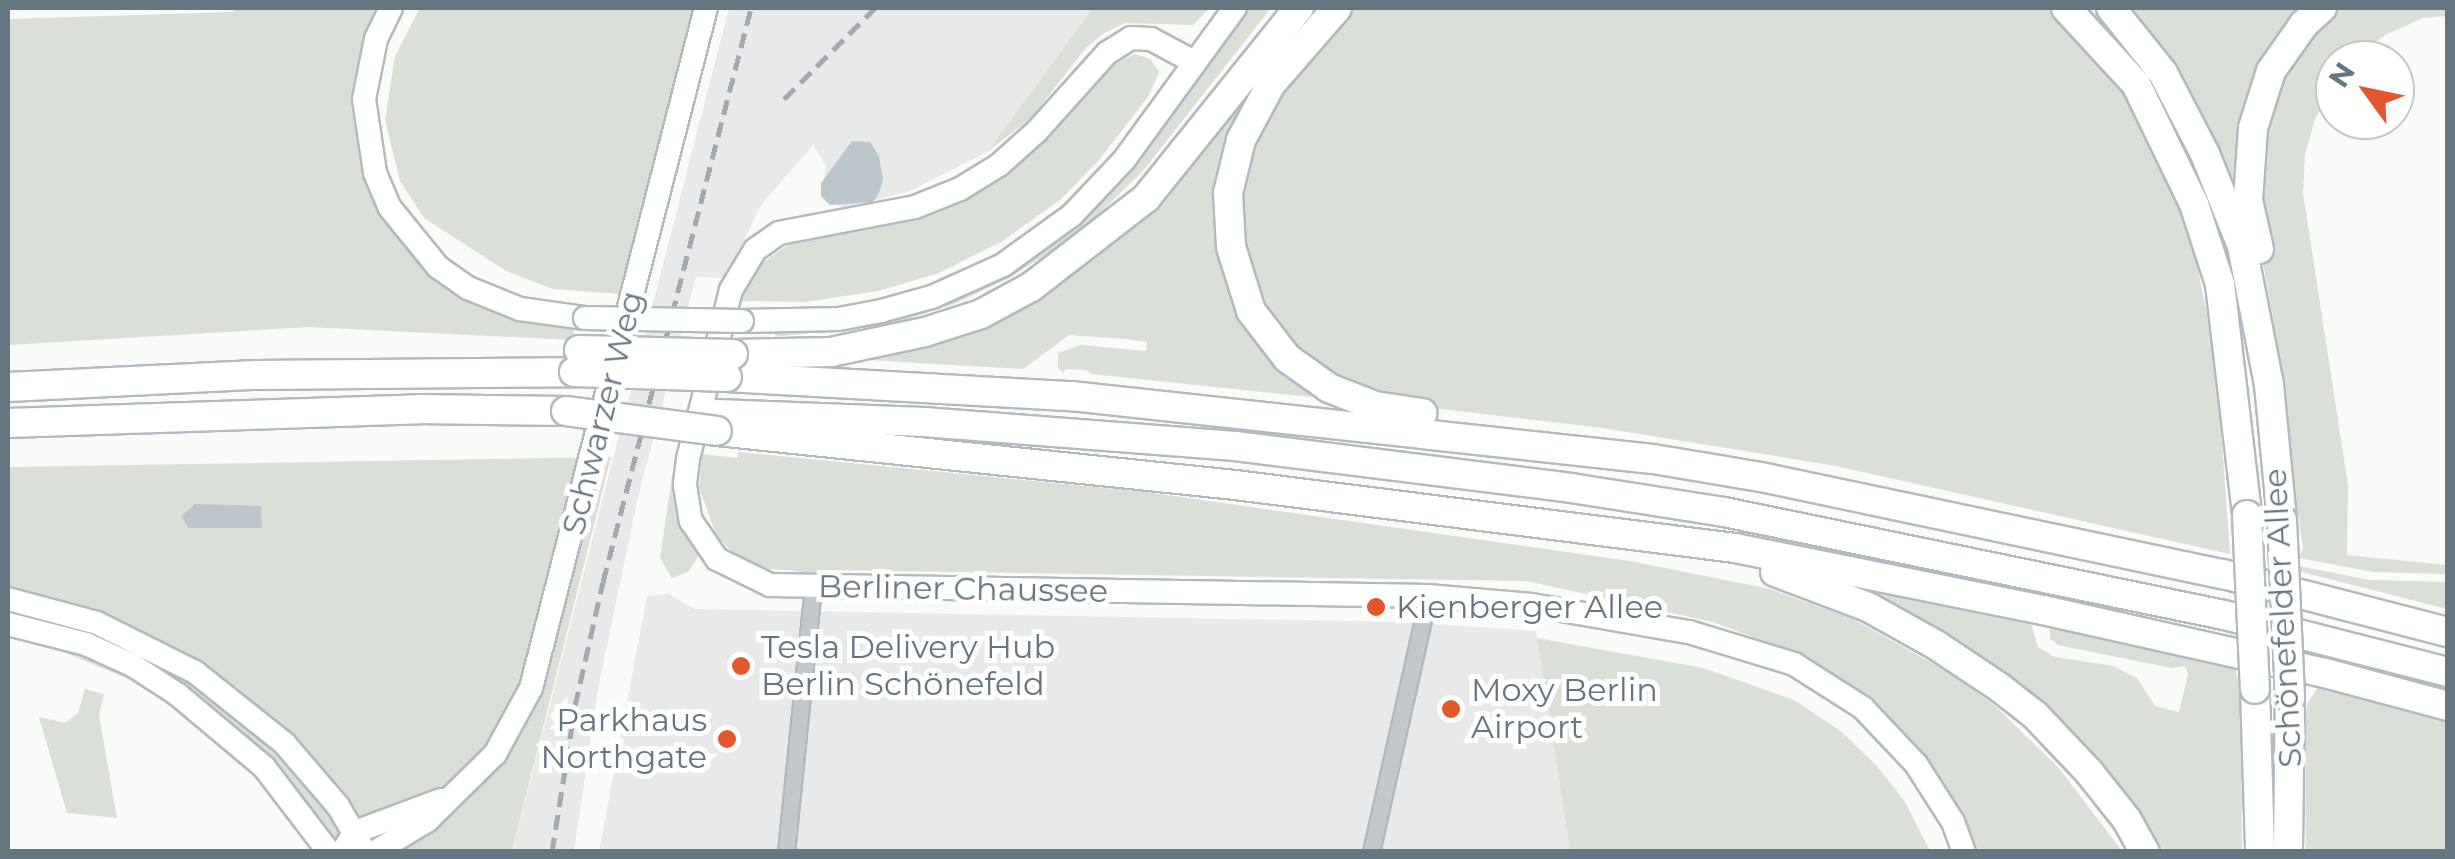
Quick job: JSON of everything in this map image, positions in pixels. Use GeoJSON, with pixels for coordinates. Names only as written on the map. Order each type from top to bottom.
{"type":"FeatureCollection","features":[{"type":"Feature","properties":{"kind":"highway"},"geometry":{"type":"LineString","coordinates":[[730,365],[831,352],[926,332],[981,314],[1031,287],[1146,198],[1300,8]]}},
{"type":"Feature","properties":{"kind":"highway"},"geometry":{"type":"LineString","coordinates":[[1338,8],[1271,84],[1254,110],[1233,166],[1228,192],[1231,247],[1250,311],[1286,358],[1329,388],[1375,406],[1560,434],[1653,460]]}},
{"type":"Feature","properties":{"kind":"highway"},"geometry":{"type":"LineString","coordinates":[[2066,8],[2136,84],[2194,204],[2220,284],[2246,515],[2260,852]]}},
{"type":"Feature","properties":{"kind":"highway"},"geometry":{"type":"LineString","coordinates":[[2112,8],[2163,73],[2224,196],[2242,246],[2269,385]]}},
{"type":"Feature","properties":{"kind":"highway"},"geometry":{"type":"LineString","coordinates":[[2269,385],[2268,324],[2248,200],[2252,128],[2271,71],[2304,24],[2322,8]]}},
{"type":"Feature","properties":{"kind":"highway"},"geometry":{"type":"LineString","coordinates":[[8,387],[440,372],[576,361],[730,365],[1071,396],[1653,460],[1761,477],[2222,574],[2448,632]]}},
{"type":"Feature","properties":{"kind":"highway","name":"Schönefelder Allee"},"geometry":{"type":"LineString","coordinates":[[2269,385],[2282,520],[2290,698],[2288,852]]}},
{"type":"Feature","properties":{"kind":"highway"},"geometry":{"type":"LineString","coordinates":[[8,423],[380,410],[566,411],[717,422],[1735,548],[1928,584],[2325,673],[2448,706]]}},
{"type":"Feature","properties":{"kind":"highway"},"geometry":{"type":"LineString","coordinates":[[717,422],[924,422],[1216,444],[1571,488],[1724,512],[2204,611],[2448,672]]}},
{"type":"Feature","properties":{"kind":"highway"},"geometry":{"type":"LineString","coordinates":[[1503,521],[1762,568],[1868,607],[1963,661],[2035,715],[2090,772],[2127,820],[2145,852]]}},
{"type":"Feature","properties":{"kind":"highway"},"geometry":{"type":"LineString","coordinates":[[2291,752],[2298,852]]}},
{"type":"Feature","properties":{"kind":"street"},"geometry":{"type":"LineString","coordinates":[[391,8],[376,39],[364,98],[375,173],[390,208],[438,267],[468,288],[520,309],[585,318],[742,321],[839,319],[882,311],[932,298],[1003,265],[1072,215],[1111,174],[1235,8]]}},
{"type":"Feature","properties":{"kind":"street","name":"Schwarzer Weg"},"geometry":{"type":"LineString","coordinates":[[375,852],[428,820],[495,754],[531,688],[706,8]]}},
{"type":"Feature","properties":{"kind":"street","name":"Berliner Chaussee"},"geometry":{"type":"LineString","coordinates":[[1194,62],[1151,39],[1132,38],[1107,52],[1037,132],[999,165],[960,189],[915,207],[780,233],[755,250],[738,274],[720,329],[688,459],[687,505],[699,538],[717,559],[760,583],[1428,596],[1529,604],[1689,632],[1794,664],[1863,708],[1894,735],[1936,793],[1964,852]]}},
{"type":"Feature","properties":{"kind":"street"},"geometry":{"type":"LineString","coordinates":[[786,852],[813,586]]}},
{"type":"Feature","properties":{"kind":"street"},"geometry":{"type":"LineString","coordinates":[[1371,852],[1428,596]]}},
{"type":"Feature","properties":{"kind":"street"},"geometry":{"type":"LineString","coordinates":[[8,598],[97,623],[196,672],[284,743],[354,845]]}},
{"type":"Feature","properties":{"kind":"street"},"geometry":{"type":"LineString","coordinates":[[8,624],[86,644],[177,694],[264,767],[328,852]]}},
{"type":"Feature","properties":{"kind":"street","name":"Schwarzer Weg"},"geometry":{"type":"LineString","coordinates":[[354,845],[454,795]]}},
{"type":"Feature","properties":{"kind":"street"},"geometry":{"type":"LineString","coordinates":[[404,852],[428,820]]}},
{"type":"Feature","properties":{"kind":"shaded area"},"geometry":{"type":"Polygon","coordinates":[[[236,8],[383,8],[370,30],[354,86],[362,167],[379,203],[483,305],[535,323],[574,327],[573,340],[309,327],[8,345],[8,19],[232,12],[236,8]]]}},
{"type":"Feature","properties":{"kind":"shaded area"},"geometry":{"type":"Polygon","coordinates":[[[420,8],[698,8],[621,294],[553,289],[506,271],[424,218],[400,181],[385,120],[395,56],[420,8]]]}},
{"type":"Feature","properties":{"kind":"shaded area"},"geometry":{"type":"Polygon","coordinates":[[[729,8],[1093,8],[987,152],[908,192],[845,207],[827,203],[822,196],[826,165],[813,145],[761,205],[726,278],[696,277],[638,497],[598,689],[574,851],[512,852],[729,8]]]}},
{"type":"Feature","properties":{"kind":"shaded area"},"geometry":{"type":"Polygon","coordinates":[[[1093,8],[1210,8],[1193,25],[1125,23],[1104,33],[1085,49],[1031,118],[987,152],[1093,8]]]}},
{"type":"Feature","properties":{"kind":"shaded area"},"geometry":{"type":"Polygon","coordinates":[[[1247,8],[1271,8],[1143,171],[1078,234],[1009,278],[954,304],[892,324],[775,337],[776,332],[849,328],[923,311],[1003,276],[1048,248],[1131,170],[1247,8]]]}},
{"type":"Feature","properties":{"kind":"shaded area"},"geometry":{"type":"Polygon","coordinates":[[[1351,8],[2048,8],[2136,109],[2189,223],[2216,361],[2230,554],[1836,466],[1603,428],[1424,407],[1370,395],[1311,364],[1269,322],[1236,227],[1246,148],[1304,55],[1351,8]]]}},
{"type":"Feature","properties":{"kind":"shaded area"},"geometry":{"type":"Polygon","coordinates":[[[2125,8],[2310,8],[2256,79],[2239,127],[2234,180],[2191,96],[2125,8]]]}},
{"type":"Feature","properties":{"kind":"shaded area"},"geometry":{"type":"Polygon","coordinates":[[[2340,8],[2447,8],[2447,16],[2423,18],[2378,40],[2315,40],[2315,119],[2305,155],[2303,193],[2348,485],[2347,555],[2447,565],[2447,574],[2373,572],[2299,558],[2303,547],[2296,501],[2291,500],[2273,319],[2252,200],[2276,81],[2328,16],[2340,8]]]}},
{"type":"Feature","properties":{"kind":"shaded area"},"geometry":{"type":"Polygon","coordinates":[[[1135,54],[1150,59],[1159,72],[1148,97],[1098,161],[1060,200],[1001,242],[939,273],[878,291],[805,302],[742,301],[746,280],[756,267],[794,241],[1022,158],[1110,66],[1135,54]]]}},
{"type":"Feature","properties":{"kind":"shaded area"},"geometry":{"type":"Polygon","coordinates":[[[1248,93],[1223,143],[1214,182],[1215,250],[1239,319],[1285,375],[1314,394],[1311,397],[1092,374],[1086,370],[1065,369],[1064,373],[1058,368],[1058,353],[1081,345],[1146,351],[1147,342],[1125,339],[1069,335],[1023,369],[868,360],[940,340],[1031,300],[1084,265],[1155,203],[1248,93]]]}},
{"type":"Feature","properties":{"kind":"shaded area"},"geometry":{"type":"Polygon","coordinates":[[[852,141],[870,142],[879,156],[883,180],[879,193],[873,202],[830,205],[821,196],[821,183],[852,141]]]}},
{"type":"Feature","properties":{"kind":"shaded area"},"geometry":{"type":"Polygon","coordinates":[[[738,452],[1146,492],[1630,561],[1770,589],[1853,619],[1955,676],[1995,706],[2058,767],[2122,851],[1976,851],[1944,783],[1920,749],[1879,706],[1806,657],[1713,622],[1527,581],[831,570],[828,574],[761,568],[737,556],[717,537],[699,488],[702,454],[737,458],[738,452]]]}},
{"type":"Feature","properties":{"kind":"shaded area"},"geometry":{"type":"Polygon","coordinates":[[[675,456],[674,492],[680,526],[700,554],[688,572],[672,578],[660,558],[675,456]]]}},
{"type":"Feature","properties":{"kind":"shaded area"},"geometry":{"type":"Polygon","coordinates":[[[611,457],[512,851],[318,851],[260,778],[201,724],[136,682],[8,633],[8,467],[611,457]]]}},
{"type":"Feature","properties":{"kind":"shaded area"},"geometry":{"type":"Polygon","coordinates":[[[195,504],[261,506],[262,528],[188,528],[181,516],[195,504]]]}},
{"type":"Feature","properties":{"kind":"shaded area"},"geometry":{"type":"Polygon","coordinates":[[[2299,566],[2370,580],[2447,582],[2447,609],[2298,571],[2299,566]]]}},
{"type":"Feature","properties":{"kind":"shaded area"},"geometry":{"type":"Polygon","coordinates":[[[1844,584],[2028,613],[2038,647],[2055,657],[2113,666],[2137,678],[2155,706],[2179,712],[2188,674],[2185,666],[2171,668],[2058,645],[2050,639],[2050,623],[2235,661],[2241,710],[2242,851],[2155,851],[2006,677],[1953,639],[1844,584]]]}},
{"type":"Feature","properties":{"kind":"shaded area"},"geometry":{"type":"Polygon","coordinates":[[[668,594],[695,609],[1399,622],[1536,631],[1570,851],[599,852],[647,596],[668,594]]]}},
{"type":"Feature","properties":{"kind":"shaded area"},"geometry":{"type":"Polygon","coordinates":[[[1537,638],[1703,668],[1794,700],[1842,732],[1877,766],[1905,802],[1930,851],[1570,851],[1537,638]]]}},
{"type":"Feature","properties":{"kind":"shaded area"},"geometry":{"type":"Polygon","coordinates":[[[2320,684],[2447,714],[2447,851],[2306,851],[2307,704],[2320,684]]]}},
{"type":"Feature","properties":{"kind":"shaded area"},"geometry":{"type":"Polygon","coordinates":[[[85,689],[104,694],[99,715],[117,818],[67,813],[39,717],[65,723],[78,713],[85,689]]]}},
{"type":"Feature","properties":{"kind":"railway"},"geometry":{"type":"LineString","coordinates":[[552,852],[575,706],[603,582],[751,8]]}},
{"type":"Feature","properties":{"kind":"railway"},"geometry":{"type":"LineString","coordinates":[[784,99],[875,8]]}},
{"type":"Feature","properties":{"kind":"place","name":"Kienberger Allee"},"geometry":{"type":"Point","coordinates":[1376,607]}},
{"type":"Feature","properties":{"kind":"place","name":"Tesla Delivery Hub Berlin Schönefeld"},"geometry":{"type":"Point","coordinates":[741,666]}},
{"type":"Feature","properties":{"kind":"place","name":"Moxy Berlin Airport"},"geometry":{"type":"Point","coordinates":[1451,709]}},
{"type":"Feature","properties":{"kind":"place","name":"Parkhaus Northgate"},"geometry":{"type":"Point","coordinates":[727,739]}}]}
